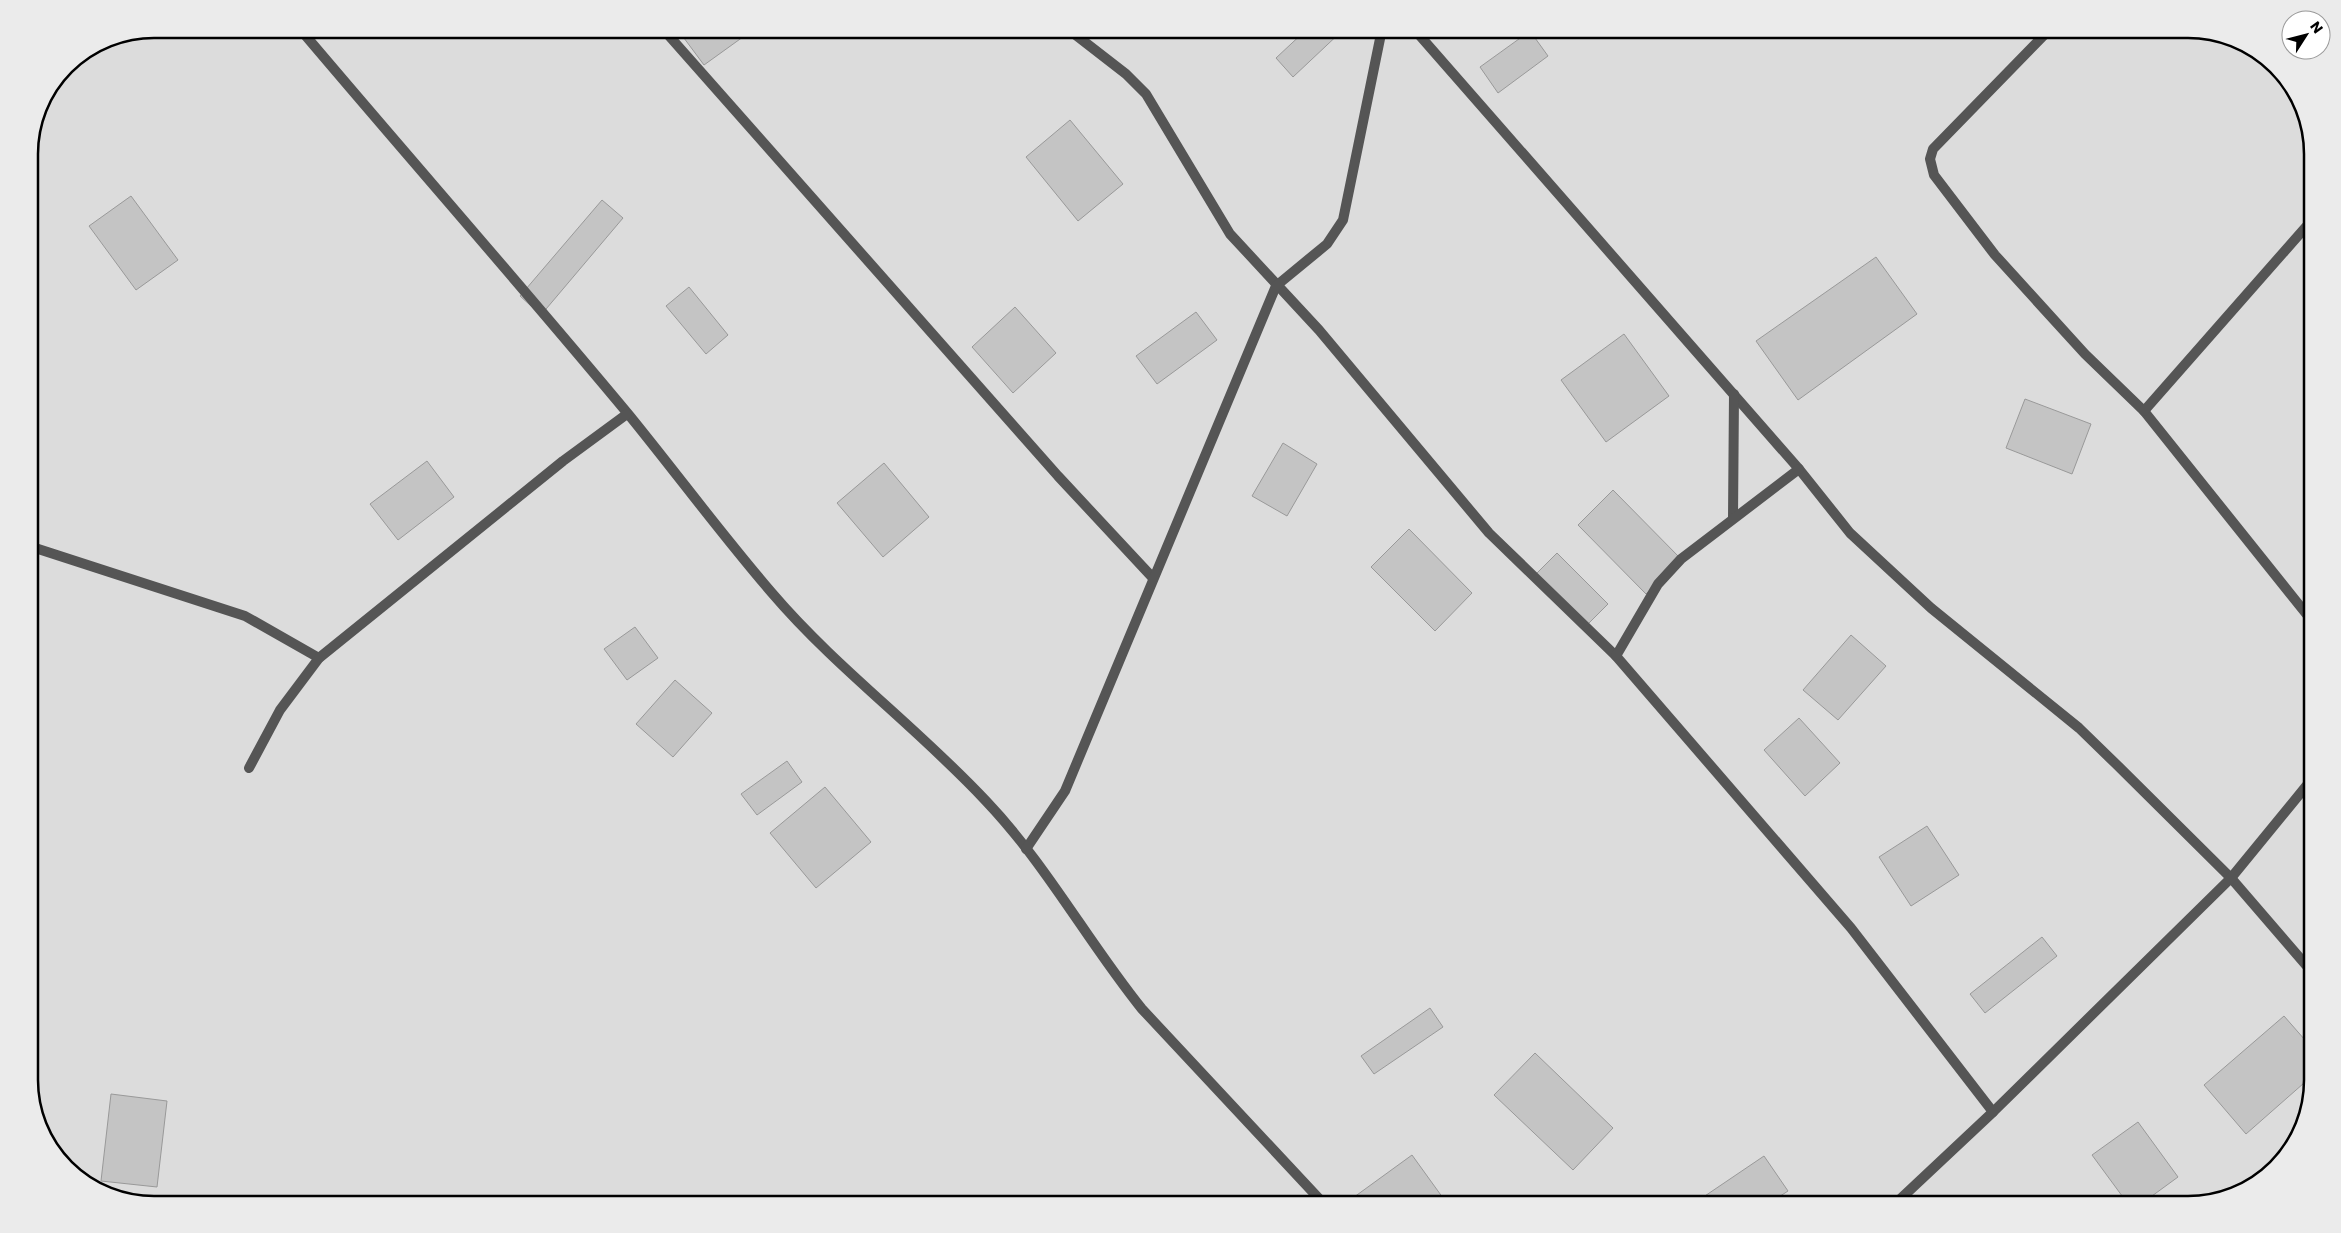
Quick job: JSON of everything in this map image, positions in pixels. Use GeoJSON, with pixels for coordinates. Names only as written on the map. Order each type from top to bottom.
{"type":"FeatureCollection","features":[{"type":"Feature","properties":{"kind":"street"},"geometry":{"type":"LineString","coordinates":[[308,38],[627,414],[773,594],[826,649],[942,755],[989,804],[1026,848],[1116,976],[1142,1009],[1317,1196]]}},
{"type":"Feature","properties":{"kind":"street"},"geometry":{"type":"LineString","coordinates":[[671,38],[1058,476],[1153,578]]}},
{"type":"Feature","properties":{"kind":"street"},"geometry":{"type":"LineString","coordinates":[[1080,38],[1126,74],[1146,94],[1230,234],[1276,286],[1319,330],[1489,533],[1616,656],[1851,928],[1993,1112]]}},
{"type":"Feature","properties":{"kind":"street"},"geometry":{"type":"LineString","coordinates":[[1026,848],[1064,792],[1276,286],[1327,244],[1343,220],[1380,38]]}},
{"type":"Feature","properties":{"kind":"street"},"geometry":{"type":"LineString","coordinates":[[1422,38],[1799,468],[1850,533],[1931,608],[2079,728],[2231,878],[2303,962]]}},
{"type":"Feature","properties":{"kind":"street"},"geometry":{"type":"LineString","coordinates":[[2041,38],[1933,149],[1930,159],[1934,174],[1995,255],[2085,354],[2144,411],[2303,610]]}},
{"type":"Feature","properties":{"kind":"street"},"geometry":{"type":"LineString","coordinates":[[2144,411],[2303,230]]}},
{"type":"Feature","properties":{"kind":"street"},"geometry":{"type":"LineString","coordinates":[[1733,518],[1734,394]]}},
{"type":"Feature","properties":{"kind":"street"},"geometry":{"type":"LineString","coordinates":[[249,768],[280,710],[319,658],[563,460],[627,414]]}},
{"type":"Feature","properties":{"kind":"street"},"geometry":{"type":"LineString","coordinates":[[1616,656],[1658,584],[1681,559],[1799,468]]}},
{"type":"Feature","properties":{"kind":"street"},"geometry":{"type":"LineString","coordinates":[[38,549],[245,616],[319,658]]}},
{"type":"Feature","properties":{"kind":"street"},"geometry":{"type":"LineString","coordinates":[[1904,1196],[1993,1112],[2231,878],[2303,790]]}},
{"type":"Feature","properties":{"kind":"shaded area"},"geometry":{"type":"Polygon","coordinates":[[[138,38],[2203,38],[2218,41],[2239,49],[2264,66],[2284,89],[2292,102],[2297,116],[2303,146],[2303,1095],[2300,1110],[2292,1131],[2275,1156],[2246,1180],[2218,1192],[2188,1196],[153,1196],[123,1192],[102,1184],[77,1167],[57,1144],[49,1131],[44,1117],[38,1087],[38,138],[41,123],[49,102],[71,71],[95,53],[109,46],[138,38]]]}},
{"type":"Feature","properties":{"kind":"building"},"geometry":{"type":"Polygon","coordinates":[[[684,38],[742,38],[704,65],[684,38]]]}},
{"type":"Feature","properties":{"kind":"building"},"geometry":{"type":"Polygon","coordinates":[[[1297,38],[1334,38],[1293,77],[1276,58],[1297,38]]]}},
{"type":"Feature","properties":{"kind":"building"},"geometry":{"type":"Polygon","coordinates":[[[1520,38],[1535,38],[1548,56],[1498,93],[1480,67],[1520,38]]]}},
{"type":"Feature","properties":{"kind":"building"},"geometry":{"type":"Polygon","coordinates":[[[1070,120],[1123,184],[1078,221],[1026,157],[1070,120]]]}},
{"type":"Feature","properties":{"kind":"building"},"geometry":{"type":"Polygon","coordinates":[[[131,196],[178,260],[136,290],[89,226],[131,196]]]}},
{"type":"Feature","properties":{"kind":"building"},"geometry":{"type":"Polygon","coordinates":[[[602,200],[623,218],[541,315],[520,296],[602,200]]]}},
{"type":"Feature","properties":{"kind":"building"},"geometry":{"type":"Polygon","coordinates":[[[1876,257],[1917,314],[1798,400],[1756,341],[1876,257]]]}},
{"type":"Feature","properties":{"kind":"building"},"geometry":{"type":"Polygon","coordinates":[[[689,287],[728,335],[706,354],[666,306],[689,287]]]}},
{"type":"Feature","properties":{"kind":"building"},"geometry":{"type":"Polygon","coordinates":[[[1015,307],[1056,353],[1013,393],[972,347],[1015,307]]]}},
{"type":"Feature","properties":{"kind":"building"},"geometry":{"type":"Polygon","coordinates":[[[1196,312],[1217,340],[1157,384],[1136,356],[1196,312]]]}},
{"type":"Feature","properties":{"kind":"building"},"geometry":{"type":"Polygon","coordinates":[[[1624,334],[1669,396],[1606,442],[1561,380],[1624,334]]]}},
{"type":"Feature","properties":{"kind":"building"},"geometry":{"type":"Polygon","coordinates":[[[2025,399],[2091,424],[2072,474],[2006,448],[2025,399]]]}},
{"type":"Feature","properties":{"kind":"building"},"geometry":{"type":"Polygon","coordinates":[[[1283,443],[1317,464],[1287,516],[1252,496],[1283,443]]]}},
{"type":"Feature","properties":{"kind":"building"},"geometry":{"type":"Polygon","coordinates":[[[427,461],[454,497],[398,540],[370,504],[427,461]]]}},
{"type":"Feature","properties":{"kind":"building"},"geometry":{"type":"Polygon","coordinates":[[[884,463],[929,517],[883,557],[837,503],[884,463]]]}},
{"type":"Feature","properties":{"kind":"building"},"geometry":{"type":"Polygon","coordinates":[[[1613,490],[1681,559],[1646,594],[1578,525],[1613,490]]]}},
{"type":"Feature","properties":{"kind":"building"},"geometry":{"type":"Polygon","coordinates":[[[1409,529],[1472,593],[1435,631],[1371,567],[1409,529]]]}},
{"type":"Feature","properties":{"kind":"building"},"geometry":{"type":"Polygon","coordinates":[[[1557,553],[1608,604],[1583,629],[1533,577],[1557,553]]]}},
{"type":"Feature","properties":{"kind":"building"},"geometry":{"type":"Polygon","coordinates":[[[635,627],[658,658],[627,680],[604,649],[635,627]]]}},
{"type":"Feature","properties":{"kind":"building"},"geometry":{"type":"Polygon","coordinates":[[[1851,635],[1886,666],[1838,720],[1803,690],[1851,635]]]}},
{"type":"Feature","properties":{"kind":"building"},"geometry":{"type":"Polygon","coordinates":[[[675,680],[712,713],[673,757],[636,724],[675,680]]]}},
{"type":"Feature","properties":{"kind":"building"},"geometry":{"type":"Polygon","coordinates":[[[1799,718],[1840,763],[1805,796],[1764,750],[1799,718]]]}},
{"type":"Feature","properties":{"kind":"building"},"geometry":{"type":"Polygon","coordinates":[[[787,761],[802,782],[757,815],[741,794],[787,761]]]}},
{"type":"Feature","properties":{"kind":"building"},"geometry":{"type":"Polygon","coordinates":[[[825,787],[871,842],[816,888],[770,833],[825,787]]]}},
{"type":"Feature","properties":{"kind":"building"},"geometry":{"type":"Polygon","coordinates":[[[1927,826],[1959,875],[1911,906],[1879,857],[1927,826]]]}},
{"type":"Feature","properties":{"kind":"building"},"geometry":{"type":"Polygon","coordinates":[[[2042,937],[2057,956],[1985,1013],[1970,994],[2042,937]]]}},
{"type":"Feature","properties":{"kind":"building"},"geometry":{"type":"Polygon","coordinates":[[[1430,1008],[1443,1027],[1374,1074],[1361,1056],[1430,1008]]]}},
{"type":"Feature","properties":{"kind":"building"},"geometry":{"type":"Polygon","coordinates":[[[2284,1016],[2303,1038],[2303,1084],[2246,1134],[2204,1085],[2284,1016]]]}},
{"type":"Feature","properties":{"kind":"building"},"geometry":{"type":"Polygon","coordinates":[[[1535,1053],[1613,1128],[1573,1170],[1494,1095],[1535,1053]]]}},
{"type":"Feature","properties":{"kind":"building"},"geometry":{"type":"Polygon","coordinates":[[[111,1094],[167,1101],[157,1187],[101,1181],[111,1094]]]}},
{"type":"Feature","properties":{"kind":"building"},"geometry":{"type":"Polygon","coordinates":[[[2138,1122],[2178,1177],[2152,1196],[2122,1196],[2092,1155],[2138,1122]]]}},
{"type":"Feature","properties":{"kind":"building"},"geometry":{"type":"Polygon","coordinates":[[[1412,1155],[1442,1196],[1356,1196],[1412,1155]]]}},
{"type":"Feature","properties":{"kind":"building"},"geometry":{"type":"Polygon","coordinates":[[[1764,1156],[1788,1191],[1780,1196],[1705,1196],[1764,1156]]]}}]}
